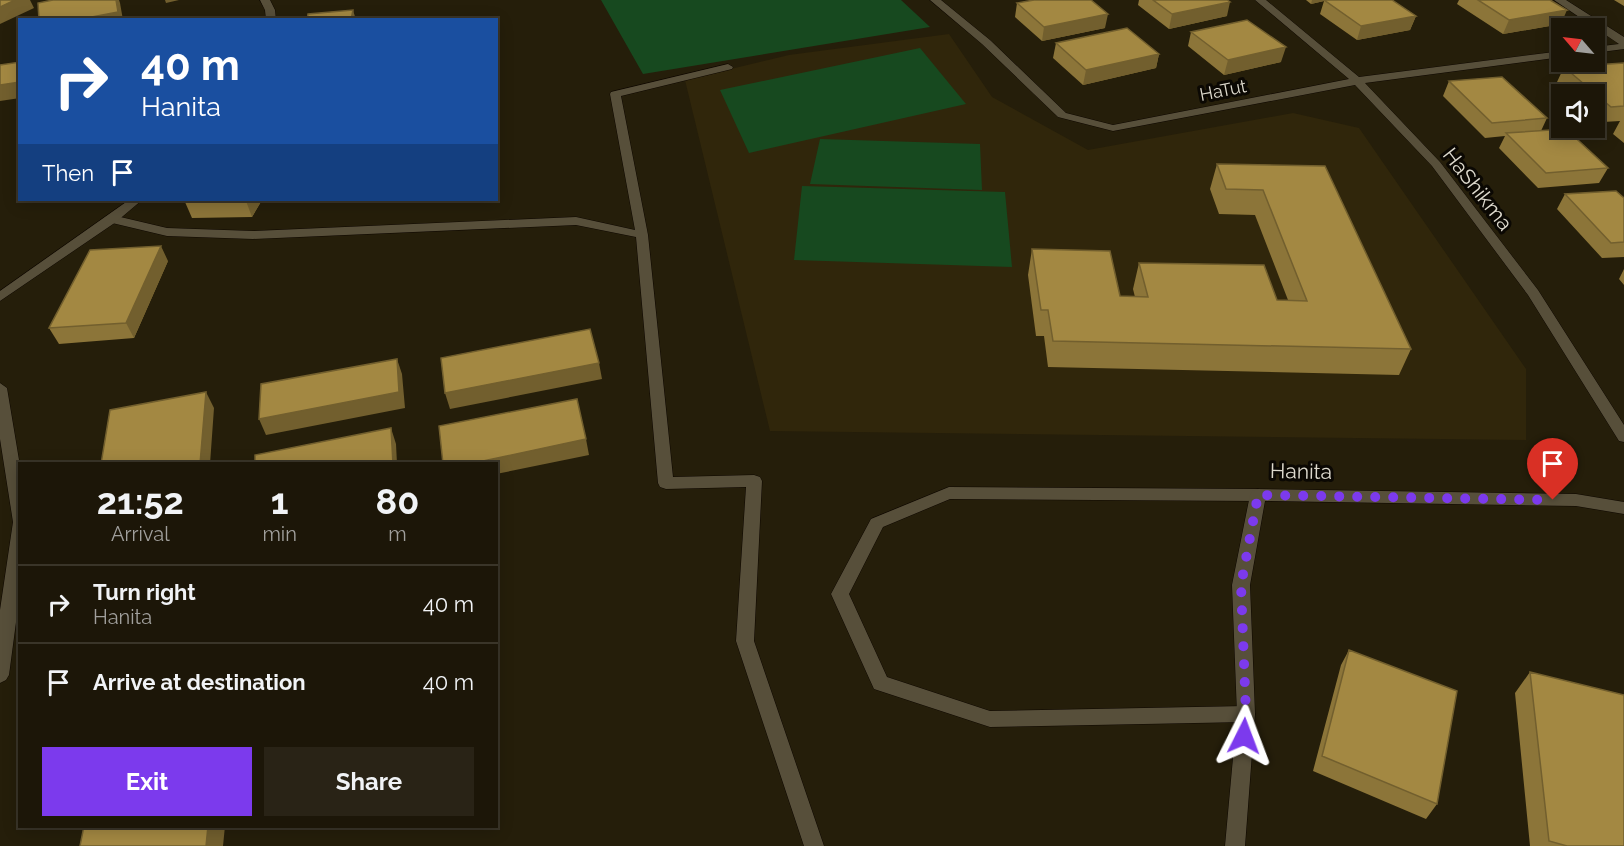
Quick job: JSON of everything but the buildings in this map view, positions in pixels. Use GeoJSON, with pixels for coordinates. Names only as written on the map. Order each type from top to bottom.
{"type":"FeatureCollection","features":[{"type":"Feature","properties":{"kind":"street"},"geometry":{"type":"LineString","coordinates":[[265,0],[270,10],[268,18]]}},
{"type":"Feature","properties":{"kind":"street","name":"HaTut"},"geometry":{"type":"LineString","coordinates":[[935,0],[986,42],[1062,116],[1113,128],[1357,81],[1551,55]]}},
{"type":"Feature","properties":{"kind":"street","name":"HaShikma"},"geometry":{"type":"LineString","coordinates":[[1260,0],[1357,81],[1436,164],[1533,293],[1624,437]]}},
{"type":"Feature","properties":{"kind":"street"},"geometry":{"type":"LineString","coordinates":[[1559,0],[1624,44]]}},
{"type":"Feature","properties":{"kind":"street"},"geometry":{"type":"LineString","coordinates":[[1605,48],[1624,44]]}},
{"type":"Feature","properties":{"kind":"street"},"geometry":{"type":"LineString","coordinates":[[728,67],[615,94],[642,236],[666,483],[754,481],[745,641],[814,846]]}},
{"type":"Feature","properties":{"kind":"street"},"geometry":{"type":"LineString","coordinates":[[0,297],[135,201]]}},
{"type":"Feature","properties":{"kind":"street"},"geometry":{"type":"LineString","coordinates":[[112,219],[168,232],[253,235],[576,221],[642,236]]}},
{"type":"Feature","properties":{"kind":"street"},"geometry":{"type":"LineString","coordinates":[[0,388],[18,510]]}},
{"type":"Feature","properties":{"kind":"street"},"geometry":{"type":"LineString","coordinates":[[1246,714],[990,719],[880,683],[840,594],[878,523],[949,493],[1258,495]]}},
{"type":"Feature","properties":{"kind":"street","name":"Hanita"},"geometry":{"type":"LineString","coordinates":[[1235,846],[1246,714],[1241,585],[1258,495],[1575,500],[1624,508]]}},
{"type":"Feature","properties":{"kind":"street"},"geometry":{"type":"LineString","coordinates":[[0,675],[18,538]]}},
{"type":"Feature","properties":{"kind":"shaded area"},"geometry":{"type":"Polygon","coordinates":[[[949,34],[992,97],[1088,150],[1293,113],[1359,128],[1526,369],[1526,440],[770,431],[685,80],[789,55],[949,34]]]}},
{"type":"Feature","properties":{"kind":"green space"},"geometry":{"type":"Polygon","coordinates":[[[601,0],[901,0],[930,27],[643,74],[601,0]]]}},
{"type":"Feature","properties":{"kind":"green space"},"geometry":{"type":"Polygon","coordinates":[[[920,48],[966,104],[749,153],[720,90],[920,48]]]}},
{"type":"Feature","properties":{"kind":"green space"},"geometry":{"type":"Polygon","coordinates":[[[820,139],[980,144],[982,190],[810,184],[820,139]]]}},
{"type":"Feature","properties":{"kind":"green space"},"geometry":{"type":"Polygon","coordinates":[[[802,186],[1005,192],[1012,267],[794,260],[802,186]]]}},
{"type":"Feature","properties":{"kind":"route"},"geometry":{"type":"LineString","coordinates":[[1244,736],[1246,714],[1241,585],[1258,495],[1553,500]]}}]}
